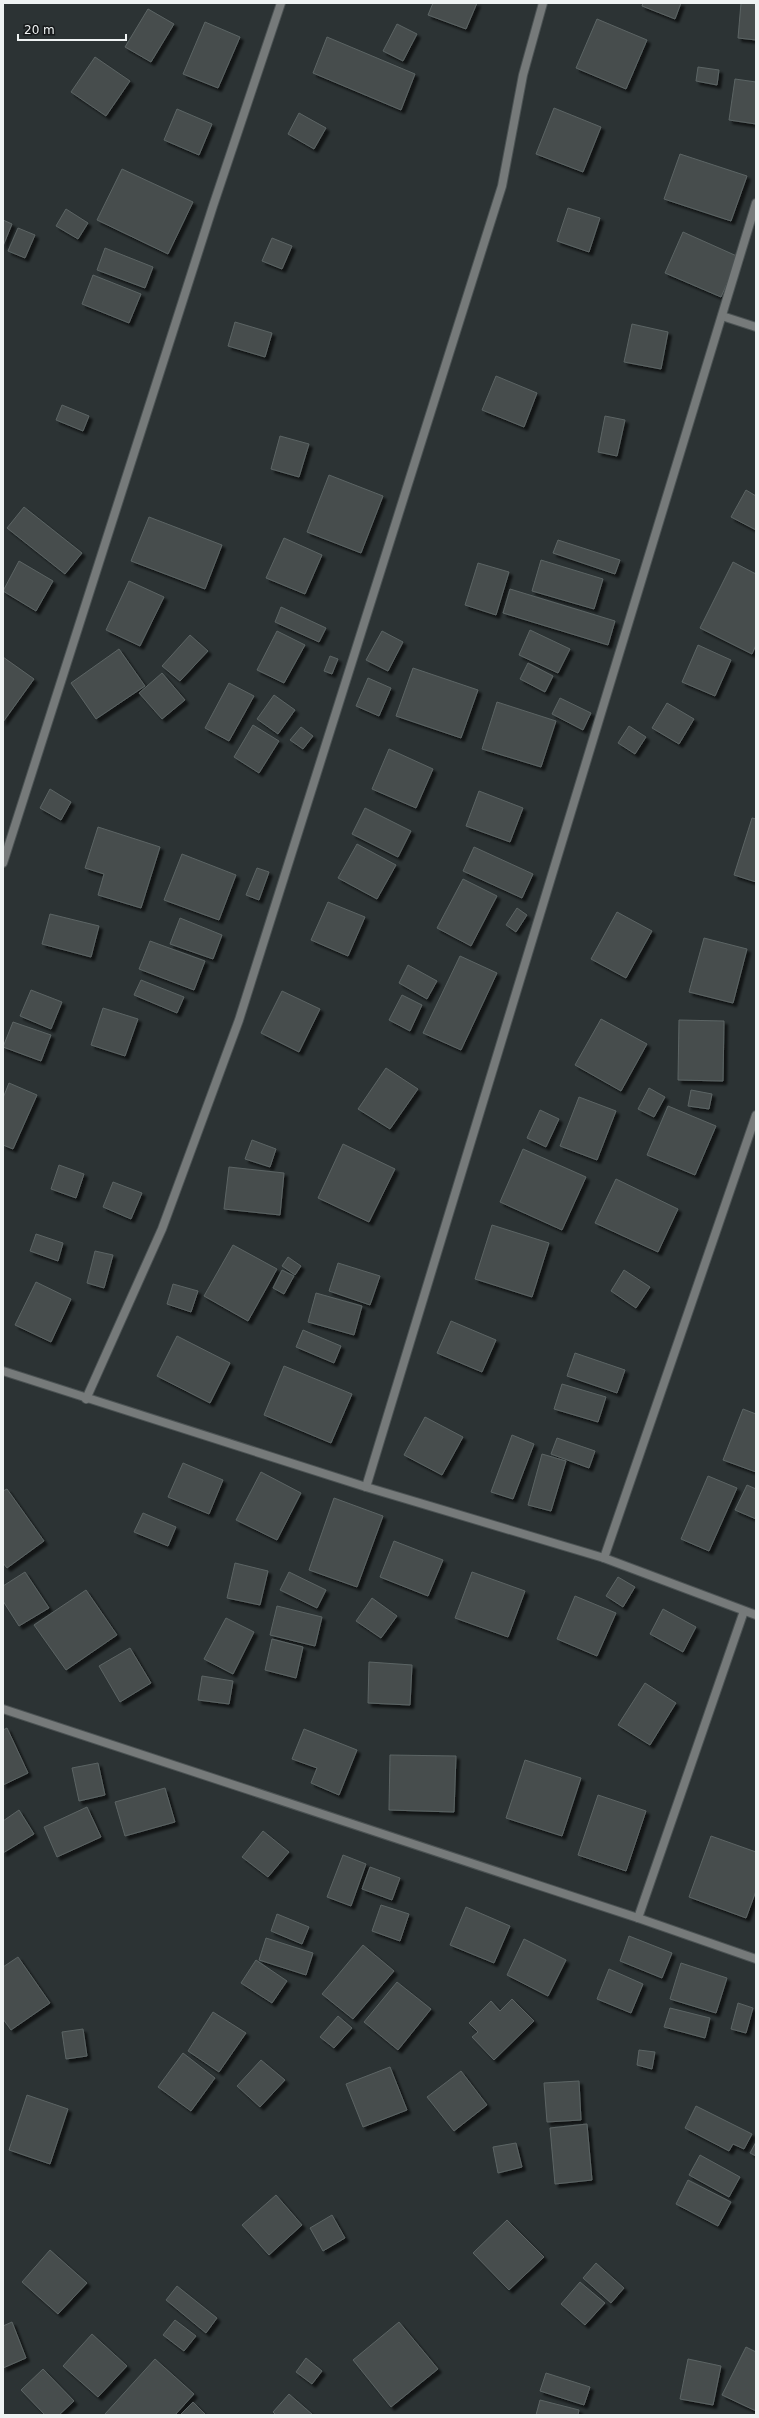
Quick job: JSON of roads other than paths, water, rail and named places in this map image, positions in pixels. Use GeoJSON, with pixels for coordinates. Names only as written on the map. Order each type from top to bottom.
{"type":"FeatureCollection","features":[{"type":"Feature","properties":{"kind":"street"},"geometry":{"type":"LineString","coordinates":[[3,863],[213,206],[281,3]]}},
{"type":"Feature","properties":{"kind":"street"},"geometry":{"type":"LineString","coordinates":[[86,1399],[162,1229],[239,1020],[502,186],[523,75],[543,3]]}},
{"type":"Feature","properties":{"kind":"street"},"geometry":{"type":"LineString","coordinates":[[366,1487],[756,203]]}},
{"type":"Feature","properties":{"kind":"street"},"geometry":{"type":"LineString","coordinates":[[722,316],[756,327]]}},
{"type":"Feature","properties":{"kind":"street"},"geometry":{"type":"LineString","coordinates":[[604,1558],[756,1115]]}},
{"type":"Feature","properties":{"kind":"street"},"geometry":{"type":"LineString","coordinates":[[3,1371],[86,1399],[366,1487],[604,1558],[756,1615]]}},
{"type":"Feature","properties":{"kind":"street"},"geometry":{"type":"LineString","coordinates":[[638,1918],[744,1611]]}},
{"type":"Feature","properties":{"kind":"street"},"geometry":{"type":"LineString","coordinates":[[3,1709],[638,1918],[756,1959]]}}]}
